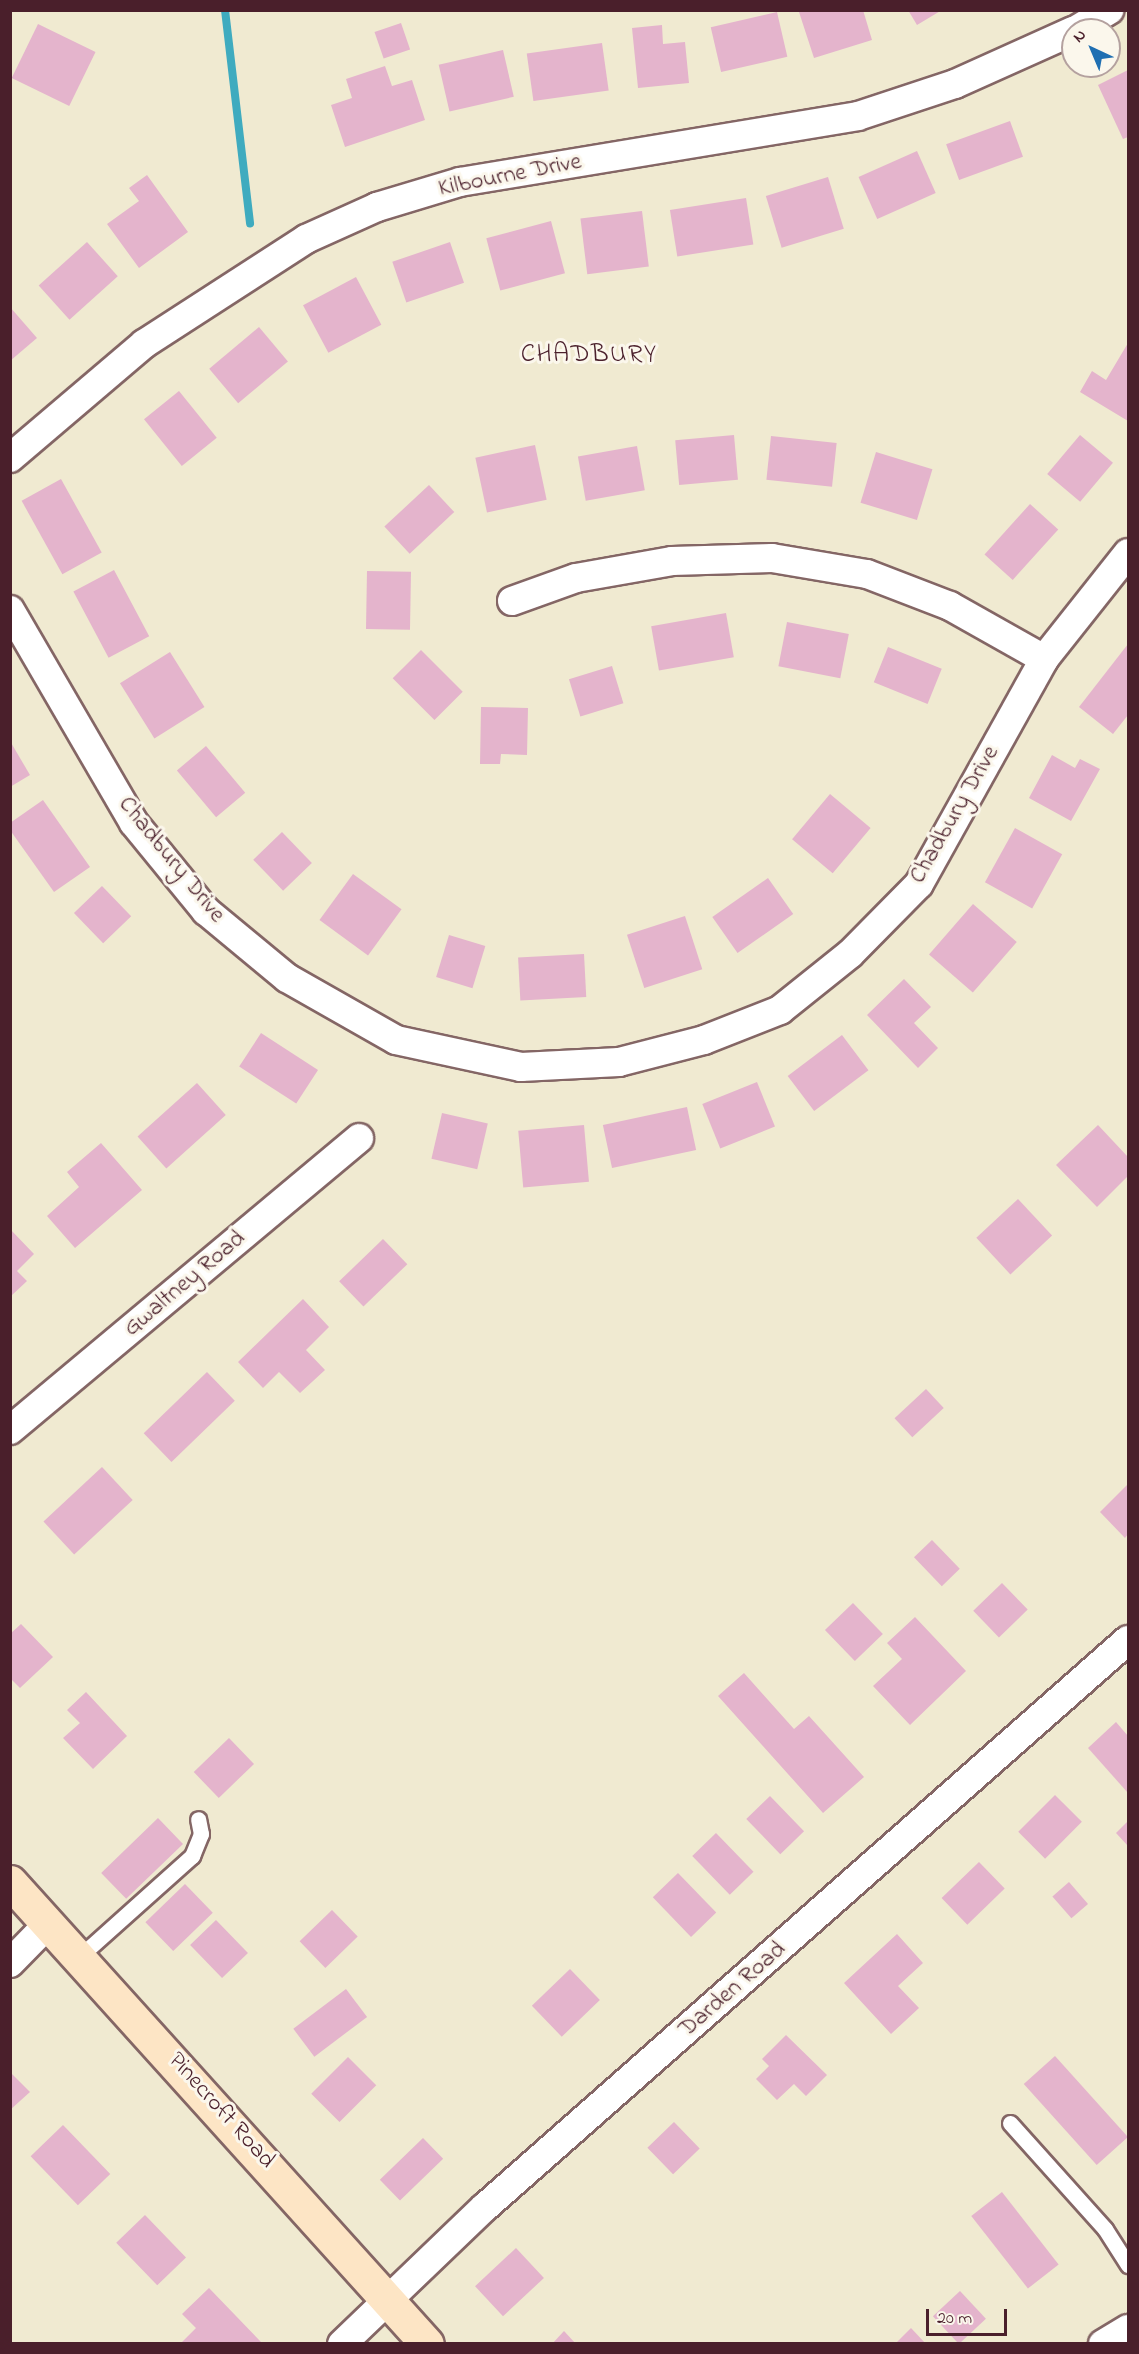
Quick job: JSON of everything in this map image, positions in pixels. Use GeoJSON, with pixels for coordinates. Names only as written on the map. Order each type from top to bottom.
{"type":"FeatureCollection","features":[{"type":"Feature","properties":{"kind":"street","name":"Kilbourne Drive"},"geometry":{"type":"LineString","coordinates":[[1096,18],[1109,10]]}},
{"type":"Feature","properties":{"kind":"street","name":"Kilbourne Drive"},"geometry":{"type":"LineString","coordinates":[[10,458],[163,331],[306,239],[378,207],[460,182],[858,116],[954,84],[1061,37]]}},
{"type":"Feature","properties":{"kind":"street","name":"Chadbury Drive"},"geometry":{"type":"LineString","coordinates":[[10,610],[134,823],[206,911],[287,978],[396,1040],[521,1067],[619,1062],[704,1040],[788,1003],[850,954],[919,884],[1044,659],[1128,553]]}},
{"type":"Feature","properties":{"kind":"street"},"geometry":{"type":"LineString","coordinates":[[512,601],[576,578],[672,561],[772,558],[867,574],[950,606],[1044,659]]}},
{"type":"Feature","properties":{"kind":"street","name":"Gwaltney Road"},"geometry":{"type":"LineString","coordinates":[[10,1430],[359,1138]]}},
{"type":"Feature","properties":{"kind":"street","name":"Darden Road"},"geometry":{"type":"LineString","coordinates":[[342,2343],[485,2206],[1128,1640]]}},
{"type":"Feature","properties":{"kind":"street","name":"Pinecroft Road"},"geometry":{"type":"LineString","coordinates":[[10,1882],[427,2343]]}},
{"type":"Feature","properties":{"kind":"street"},"geometry":{"type":"LineString","coordinates":[[10,1963],[48,1924]]}},
{"type":"Feature","properties":{"kind":"street"},"geometry":{"type":"LineString","coordinates":[[1103,2343],[1128,2329]]}},
{"type":"Feature","properties":{"kind":"lane"},"geometry":{"type":"LineString","coordinates":[[79,1957],[192,1856],[201,1834],[198,1819]]}},
{"type":"Feature","properties":{"kind":"lane"},"geometry":{"type":"LineString","coordinates":[[1010,2123],[1124,2248],[1128,2265]]}},
{"type":"Feature","properties":{"kind":"building"},"geometry":{"type":"Polygon","coordinates":[[[863,10],[872,40],[814,58],[799,12],[863,10]]]}},
{"type":"Feature","properties":{"kind":"building"},"geometry":{"type":"Polygon","coordinates":[[[908,10],[942,10],[917,25],[908,10]]]}},
{"type":"Feature","properties":{"kind":"building"},"geometry":{"type":"Polygon","coordinates":[[[777,12],[787,57],[721,72],[711,27],[777,12]]]}},
{"type":"Feature","properties":{"kind":"building"},"geometry":{"type":"Polygon","coordinates":[[[401,23],[410,49],[384,59],[375,32],[401,23]]]}},
{"type":"Feature","properties":{"kind":"building"},"geometry":{"type":"Polygon","coordinates":[[[38,24],[96,52],[69,106],[12,78],[38,24]]]}},
{"type":"Feature","properties":{"kind":"building"},"geometry":{"type":"Polygon","coordinates":[[[662,25],[663,44],[685,42],[689,83],[638,88],[632,28],[662,25]]]}},
{"type":"Feature","properties":{"kind":"building"},"geometry":{"type":"Polygon","coordinates":[[[602,43],[609,91],[533,101],[527,54],[602,43]]]}},
{"type":"Feature","properties":{"kind":"building"},"geometry":{"type":"Polygon","coordinates":[[[503,50],[514,97],[449,112],[439,65],[503,50]]]}},
{"type":"Feature","properties":{"kind":"building"},"geometry":{"type":"Polygon","coordinates":[[[385,66],[392,86],[412,80],[425,120],[345,147],[331,105],[352,98],[346,79],[385,66]]]}},
{"type":"Feature","properties":{"kind":"building"},"geometry":{"type":"Polygon","coordinates":[[[1128,70],[1128,137],[1123,139],[1098,85],[1112,78],[1121,78],[1121,74],[1128,70]]]}},
{"type":"Feature","properties":{"kind":"building"},"geometry":{"type":"Polygon","coordinates":[[[1010,121],[1023,157],[959,180],[946,144],[1010,121]]]}},
{"type":"Feature","properties":{"kind":"building"},"geometry":{"type":"Polygon","coordinates":[[[917,151],[936,193],[877,219],[859,177],[917,151]]]}},
{"type":"Feature","properties":{"kind":"building"},"geometry":{"type":"Polygon","coordinates":[[[147,175],[188,232],[139,268],[107,224],[139,201],[129,188],[147,175]]]}},
{"type":"Feature","properties":{"kind":"building"},"geometry":{"type":"Polygon","coordinates":[[[828,177],[844,229],[782,248],[766,196],[828,177]]]}},
{"type":"Feature","properties":{"kind":"building"},"geometry":{"type":"Polygon","coordinates":[[[746,198],[753,244],[677,256],[670,210],[746,198]]]}},
{"type":"Feature","properties":{"kind":"building"},"geometry":{"type":"Polygon","coordinates":[[[642,211],[649,267],[587,274],[580,219],[642,211]]]}},
{"type":"Feature","properties":{"kind":"building"},"geometry":{"type":"Polygon","coordinates":[[[551,221],[565,273],[500,291],[486,238],[551,221]]]}},
{"type":"Feature","properties":{"kind":"building"},"geometry":{"type":"Polygon","coordinates":[[[87,242],[118,276],[69,320],[39,285],[87,242]]]}},
{"type":"Feature","properties":{"kind":"building"},"geometry":{"type":"Polygon","coordinates":[[[450,242],[464,283],[406,303],[392,262],[450,242]]]}},
{"type":"Feature","properties":{"kind":"building"},"geometry":{"type":"Polygon","coordinates":[[[356,277],[381,325],[328,353],[303,305],[356,277]]]}},
{"type":"Feature","properties":{"kind":"building"},"geometry":{"type":"Polygon","coordinates":[[[10,307],[37,338],[10,361],[10,307]]]}},
{"type":"Feature","properties":{"kind":"building"},"geometry":{"type":"Polygon","coordinates":[[[259,327],[288,361],[238,403],[209,369],[259,327]]]}},
{"type":"Feature","properties":{"kind":"building"},"geometry":{"type":"Polygon","coordinates":[[[1128,343],[1128,421],[1080,392],[1092,371],[1106,380],[1128,343]]]}},
{"type":"Feature","properties":{"kind":"building"},"geometry":{"type":"Polygon","coordinates":[[[179,391],[217,438],[182,466],[144,419],[179,391]]]}},
{"type":"Feature","properties":{"kind":"building"},"geometry":{"type":"Polygon","coordinates":[[[734,435],[738,480],[679,485],[675,440],[734,435]]]}},
{"type":"Feature","properties":{"kind":"building"},"geometry":{"type":"Polygon","coordinates":[[[1080,435],[1113,463],[1080,502],[1047,474],[1080,435]]]}},
{"type":"Feature","properties":{"kind":"building"},"geometry":{"type":"Polygon","coordinates":[[[771,436],[837,443],[832,487],[766,480],[771,436]]]}},
{"type":"Feature","properties":{"kind":"building"},"geometry":{"type":"Polygon","coordinates":[[[535,445],[547,500],[487,512],[475,458],[535,445]]]}},
{"type":"Feature","properties":{"kind":"building"},"geometry":{"type":"Polygon","coordinates":[[[637,446],[645,490],[586,501],[578,456],[637,446]]]}},
{"type":"Feature","properties":{"kind":"building"},"geometry":{"type":"Polygon","coordinates":[[[876,452],[932,469],[917,520],[861,503],[876,452]]]}},
{"type":"Feature","properties":{"kind":"building"},"geometry":{"type":"Polygon","coordinates":[[[61,479],[102,552],[62,574],[22,501],[61,479]]]}},
{"type":"Feature","properties":{"kind":"building"},"geometry":{"type":"Polygon","coordinates":[[[429,485],[454,512],[410,554],[384,527],[429,485]]]}},
{"type":"Feature","properties":{"kind":"building"},"geometry":{"type":"Polygon","coordinates":[[[1030,504],[1058,529],[1013,580],[984,555],[1030,504]]]}},
{"type":"Feature","properties":{"kind":"building"},"geometry":{"type":"Polygon","coordinates":[[[114,570],[149,636],[109,658],[73,592],[114,570]]]}},
{"type":"Feature","properties":{"kind":"building"},"geometry":{"type":"Polygon","coordinates":[[[367,571],[411,572],[410,630],[366,629],[367,571]]]}},
{"type":"Feature","properties":{"kind":"building"},"geometry":{"type":"Polygon","coordinates":[[[726,613],[734,657],[659,671],[651,626],[726,613]]]}},
{"type":"Feature","properties":{"kind":"building"},"geometry":{"type":"Polygon","coordinates":[[[787,622],[849,634],[840,678],[778,666],[787,622]]]}},
{"type":"Feature","properties":{"kind":"building"},"geometry":{"type":"Polygon","coordinates":[[[1128,644],[1128,715],[1113,734],[1079,707],[1128,644]]]}},
{"type":"Feature","properties":{"kind":"building"},"geometry":{"type":"Polygon","coordinates":[[[888,647],[942,669],[928,704],[874,682],[888,647]]]}},
{"type":"Feature","properties":{"kind":"building"},"geometry":{"type":"Polygon","coordinates":[[[421,650],[463,692],[434,720],[393,678],[421,650]]]}},
{"type":"Feature","properties":{"kind":"building"},"geometry":{"type":"Polygon","coordinates":[[[170,652],[204,707],[154,738],[120,683],[170,652]]]}},
{"type":"Feature","properties":{"kind":"building"},"geometry":{"type":"Polygon","coordinates":[[[612,666],[623,703],[580,716],[569,679],[612,666]]]}},
{"type":"Feature","properties":{"kind":"building"},"geometry":{"type":"Polygon","coordinates":[[[481,707],[528,708],[527,755],[501,754],[500,764],[480,764],[481,707]]]}},
{"type":"Feature","properties":{"kind":"building"},"geometry":{"type":"Polygon","coordinates":[[[10,741],[30,775],[10,787],[10,741]]]}},
{"type":"Feature","properties":{"kind":"building"},"geometry":{"type":"Polygon","coordinates":[[[206,746],[245,793],[216,817],[177,770],[206,746]]]}},
{"type":"Feature","properties":{"kind":"building"},"geometry":{"type":"Polygon","coordinates":[[[1052,755],[1075,768],[1080,759],[1100,769],[1071,821],[1029,798],[1052,755]]]}},
{"type":"Feature","properties":{"kind":"building"},"geometry":{"type":"Polygon","coordinates":[[[830,794],[871,828],[833,873],[792,839],[830,794]]]}},
{"type":"Feature","properties":{"kind":"building"},"geometry":{"type":"Polygon","coordinates":[[[43,800],[90,867],[54,892],[10,830],[10,823],[43,800]]]}},
{"type":"Feature","properties":{"kind":"building"},"geometry":{"type":"Polygon","coordinates":[[[1015,828],[1062,854],[1032,908],[985,882],[1015,828]]]}},
{"type":"Feature","properties":{"kind":"building"},"geometry":{"type":"Polygon","coordinates":[[[282,832],[312,863],[283,891],[253,860],[282,832]]]}},
{"type":"Feature","properties":{"kind":"building"},"geometry":{"type":"Polygon","coordinates":[[[353,874],[402,909],[368,955],[319,920],[353,874]]]}},
{"type":"Feature","properties":{"kind":"building"},"geometry":{"type":"Polygon","coordinates":[[[768,878],[793,914],[738,953],[712,917],[768,878]]]}},
{"type":"Feature","properties":{"kind":"building"},"geometry":{"type":"Polygon","coordinates":[[[102,886],[131,916],[103,943],[74,913],[102,886]]]}},
{"type":"Feature","properties":{"kind":"building"},"geometry":{"type":"Polygon","coordinates":[[[973,904],[1017,942],[973,993],[929,955],[973,904]]]}},
{"type":"Feature","properties":{"kind":"building"},"geometry":{"type":"Polygon","coordinates":[[[685,916],[702,969],[644,988],[627,935],[685,916]]]}},
{"type":"Feature","properties":{"kind":"building"},"geometry":{"type":"Polygon","coordinates":[[[449,935],[485,946],[472,988],[436,977],[449,935]]]}},
{"type":"Feature","properties":{"kind":"building"},"geometry":{"type":"Polygon","coordinates":[[[584,954],[586,997],[520,1000],[518,957],[584,954]]]}},
{"type":"Feature","properties":{"kind":"building"},"geometry":{"type":"Polygon","coordinates":[[[904,979],[931,1007],[914,1023],[938,1048],[918,1068],[867,1015],[904,979]]]}},
{"type":"Feature","properties":{"kind":"building"},"geometry":{"type":"Polygon","coordinates":[[[261,1033],[318,1070],[296,1104],[239,1067],[261,1033]]]}},
{"type":"Feature","properties":{"kind":"building"},"geometry":{"type":"Polygon","coordinates":[[[842,1035],[868,1070],[814,1111],[788,1076],[842,1035]]]}},
{"type":"Feature","properties":{"kind":"building"},"geometry":{"type":"Polygon","coordinates":[[[757,1082],[775,1127],[720,1149],[702,1104],[757,1082]]]}},
{"type":"Feature","properties":{"kind":"building"},"geometry":{"type":"Polygon","coordinates":[[[197,1083],[226,1115],[166,1168],[138,1137],[197,1083]]]}},
{"type":"Feature","properties":{"kind":"building"},"geometry":{"type":"Polygon","coordinates":[[[687,1107],[696,1150],[612,1168],[603,1125],[687,1107]]]}},
{"type":"Feature","properties":{"kind":"building"},"geometry":{"type":"Polygon","coordinates":[[[442,1113],[488,1124],[477,1169],[431,1159],[442,1113]]]}},
{"type":"Feature","properties":{"kind":"building"},"geometry":{"type":"Polygon","coordinates":[[[584,1125],[589,1182],[523,1188],[518,1131],[584,1125]]]}},
{"type":"Feature","properties":{"kind":"building"},"geometry":{"type":"Polygon","coordinates":[[[1098,1125],[1128,1157],[1128,1176],[1097,1207],[1056,1165],[1098,1125]]]}},
{"type":"Feature","properties":{"kind":"building"},"geometry":{"type":"Polygon","coordinates":[[[101,1143],[142,1190],[75,1248],[47,1216],[79,1187],[67,1172],[101,1143]]]}},
{"type":"Feature","properties":{"kind":"building"},"geometry":{"type":"Polygon","coordinates":[[[1018,1199],[1052,1236],[1010,1274],[976,1238],[1018,1199]]]}},
{"type":"Feature","properties":{"kind":"building"},"geometry":{"type":"Polygon","coordinates":[[[10,1229],[34,1254],[17,1271],[27,1281],[10,1297],[10,1229]]]}},
{"type":"Feature","properties":{"kind":"building"},"geometry":{"type":"Polygon","coordinates":[[[383,1239],[407,1264],[363,1307],[339,1281],[383,1239]]]}},
{"type":"Feature","properties":{"kind":"building"},"geometry":{"type":"Polygon","coordinates":[[[303,1299],[329,1327],[306,1350],[325,1370],[300,1393],[279,1372],[263,1388],[238,1362],[303,1299]]]}},
{"type":"Feature","properties":{"kind":"building"},"geometry":{"type":"Polygon","coordinates":[[[207,1372],[235,1401],[171,1462],[144,1433],[207,1372]]]}},
{"type":"Feature","properties":{"kind":"building"},"geometry":{"type":"Polygon","coordinates":[[[926,1389],[944,1408],[912,1437],[895,1418],[926,1389]]]}},
{"type":"Feature","properties":{"kind":"building"},"geometry":{"type":"Polygon","coordinates":[[[102,1467],[133,1500],[74,1554],[43,1522],[102,1467]]]}},
{"type":"Feature","properties":{"kind":"building"},"geometry":{"type":"Polygon","coordinates":[[[1128,1484],[1128,1534],[1125,1538],[1100,1512],[1128,1484]]]}},
{"type":"Feature","properties":{"kind":"building"},"geometry":{"type":"Polygon","coordinates":[[[932,1540],[960,1569],[942,1586],[914,1557],[932,1540]]]}},
{"type":"Feature","properties":{"kind":"building"},"geometry":{"type":"Polygon","coordinates":[[[1002,1583],[1028,1610],[999,1637],[973,1611],[1002,1583]]]}},
{"type":"Feature","properties":{"kind":"building"},"geometry":{"type":"Polygon","coordinates":[[[853,1603],[883,1634],[855,1661],[825,1630],[853,1603]]]}},
{"type":"Feature","properties":{"kind":"building"},"geometry":{"type":"Polygon","coordinates":[[[915,1617],[966,1671],[910,1725],[873,1686],[902,1659],[887,1643],[915,1617]]]}},
{"type":"Feature","properties":{"kind":"building"},"geometry":{"type":"Polygon","coordinates":[[[21,1624],[53,1657],[20,1688],[10,1678],[10,1634],[21,1624]]]}},
{"type":"Feature","properties":{"kind":"building"},"geometry":{"type":"Polygon","coordinates":[[[744,1673],[794,1729],[809,1716],[864,1777],[823,1813],[718,1696],[744,1673]]]}},
{"type":"Feature","properties":{"kind":"building"},"geometry":{"type":"Polygon","coordinates":[[[86,1692],[127,1736],[93,1769],[63,1738],[80,1723],[67,1710],[86,1692]]]}},
{"type":"Feature","properties":{"kind":"building"},"geometry":{"type":"Polygon","coordinates":[[[1116,1722],[1128,1736],[1128,1793],[1088,1748],[1116,1722]]]}},
{"type":"Feature","properties":{"kind":"building"},"geometry":{"type":"Polygon","coordinates":[[[229,1738],[254,1764],[219,1798],[194,1772],[229,1738]]]}},
{"type":"Feature","properties":{"kind":"building"},"geometry":{"type":"Polygon","coordinates":[[[1055,1795],[1082,1822],[1045,1859],[1018,1832],[1055,1795]]]}},
{"type":"Feature","properties":{"kind":"building"},"geometry":{"type":"Polygon","coordinates":[[[770,1796],[804,1831],[780,1854],[746,1819],[770,1796]]]}},
{"type":"Feature","properties":{"kind":"building"},"geometry":{"type":"Polygon","coordinates":[[[158,1818],[183,1844],[126,1899],[101,1873],[158,1818]]]}},
{"type":"Feature","properties":{"kind":"building"},"geometry":{"type":"Polygon","coordinates":[[[1128,1821],[1128,1846],[1116,1833],[1128,1821]]]}},
{"type":"Feature","properties":{"kind":"building"},"geometry":{"type":"Polygon","coordinates":[[[716,1833],[754,1872],[730,1895],[692,1856],[716,1833]]]}},
{"type":"Feature","properties":{"kind":"building"},"geometry":{"type":"Polygon","coordinates":[[[979,1862],[1005,1889],[967,1925],[942,1898],[979,1862]]]}},
{"type":"Feature","properties":{"kind":"building"},"geometry":{"type":"Polygon","coordinates":[[[678,1873],[716,1913],[691,1937],[653,1897],[678,1873]]]}},
{"type":"Feature","properties":{"kind":"building"},"geometry":{"type":"Polygon","coordinates":[[[1069,1882],[1088,1904],[1071,1918],[1052,1896],[1069,1882]]]}},
{"type":"Feature","properties":{"kind":"building"},"geometry":{"type":"Polygon","coordinates":[[[185,1884],[213,1913],[173,1951],[145,1922],[185,1884]]]}},
{"type":"Feature","properties":{"kind":"building"},"geometry":{"type":"Polygon","coordinates":[[[332,1910],[358,1937],[325,1968],[300,1941],[332,1910]]]}},
{"type":"Feature","properties":{"kind":"building"},"geometry":{"type":"Polygon","coordinates":[[[216,1920],[248,1953],[222,1978],[190,1945],[216,1920]]]}},
{"type":"Feature","properties":{"kind":"building"},"geometry":{"type":"Polygon","coordinates":[[[897,1934],[923,1963],[898,1986],[919,2008],[891,2034],[844,1983],[897,1934]]]}},
{"type":"Feature","properties":{"kind":"building"},"geometry":{"type":"Polygon","coordinates":[[[570,1969],[600,2000],[562,2037],[532,2006],[570,1969]]]}},
{"type":"Feature","properties":{"kind":"building"},"geometry":{"type":"Polygon","coordinates":[[[346,1989],[367,2017],[314,2057],[293,2029],[346,1989]]]}},
{"type":"Feature","properties":{"kind":"building"},"geometry":{"type":"Polygon","coordinates":[[[786,2035],[827,2075],[806,2096],[794,2084],[777,2100],[756,2079],[769,2066],[762,2059],[786,2035]]]}},
{"type":"Feature","properties":{"kind":"building"},"geometry":{"type":"Polygon","coordinates":[[[1055,2056],[1128,2137],[1097,2165],[1024,2084],[1055,2056]]]}},
{"type":"Feature","properties":{"kind":"building"},"geometry":{"type":"Polygon","coordinates":[[[348,2057],[376,2085],[340,2122],[311,2094],[348,2057]]]}},
{"type":"Feature","properties":{"kind":"building"},"geometry":{"type":"Polygon","coordinates":[[[10,2072],[30,2092],[10,2110],[10,2072]]]}},
{"type":"Feature","properties":{"kind":"building"},"geometry":{"type":"Polygon","coordinates":[[[674,2122],[700,2149],[673,2174],[647,2148],[674,2122]]]}},
{"type":"Feature","properties":{"kind":"building"},"geometry":{"type":"Polygon","coordinates":[[[63,2125],[110,2174],[78,2205],[31,2156],[63,2125]]]}},
{"type":"Feature","properties":{"kind":"building"},"geometry":{"type":"Polygon","coordinates":[[[423,2138],[443,2159],[400,2201],[380,2180],[423,2138]]]}},
{"type":"Feature","properties":{"kind":"building"},"geometry":{"type":"Polygon","coordinates":[[[1002,2192],[1059,2264],[1028,2289],[971,2216],[1002,2192]]]}},
{"type":"Feature","properties":{"kind":"building"},"geometry":{"type":"Polygon","coordinates":[[[145,2215],[186,2257],[157,2285],[116,2243],[145,2215]]]}},
{"type":"Feature","properties":{"kind":"building"},"geometry":{"type":"Polygon","coordinates":[[[516,2248],[544,2278],[503,2316],[475,2286],[516,2248]]]}},
{"type":"Feature","properties":{"kind":"building"},"geometry":{"type":"Polygon","coordinates":[[[209,2288],[261,2342],[259,2344],[182,2342],[196,2328],[182,2314],[209,2288]]]}},
{"type":"Feature","properties":{"kind":"building"},"geometry":{"type":"Polygon","coordinates":[[[960,2291],[986,2319],[959,2344],[933,2316],[960,2291]]]}},
{"type":"Feature","properties":{"kind":"building"},"geometry":{"type":"Polygon","coordinates":[[[911,2328],[926,2344],[895,2344],[911,2328]]]}},
{"type":"Feature","properties":{"kind":"building"},"geometry":{"type":"Polygon","coordinates":[[[564,2331],[576,2344],[552,2344],[564,2331]]]}},
{"type":"Feature","properties":{"kind":"waterway"},"geometry":{"type":"LineString","coordinates":[[225,10],[250,224]]}},
{"type":"Feature","properties":{"kind":"district","name":"CHADBURY"},"geometry":{"type":"Point","coordinates":[589,356]}}]}
